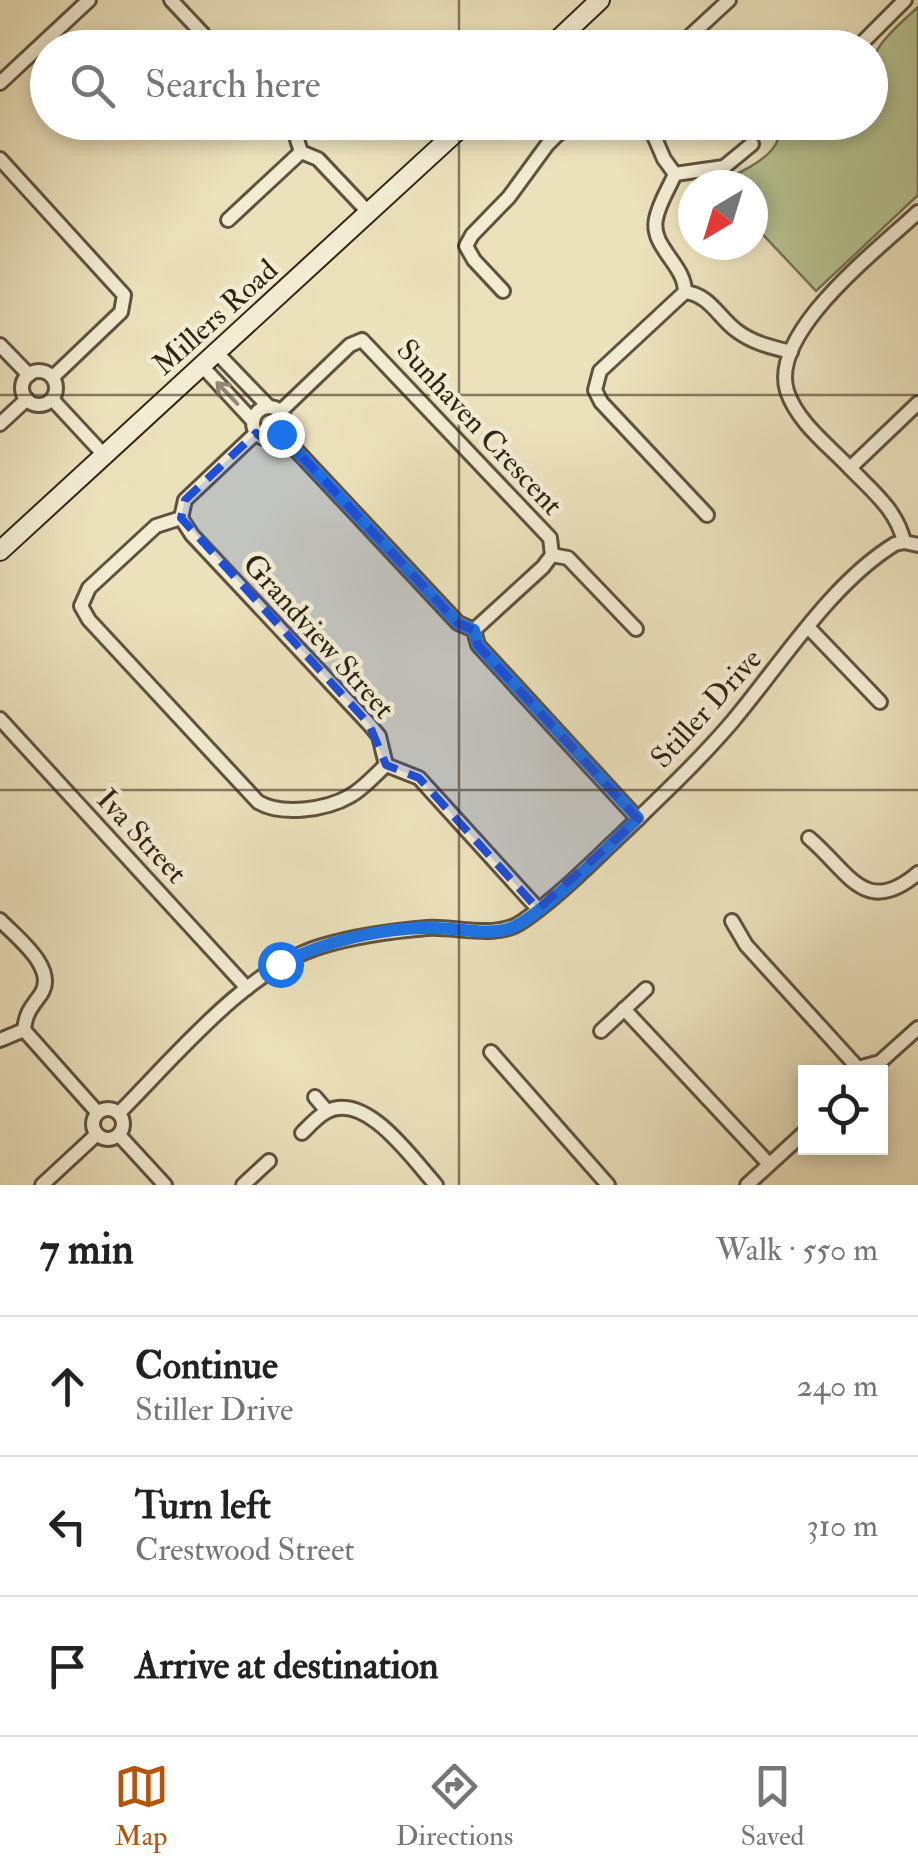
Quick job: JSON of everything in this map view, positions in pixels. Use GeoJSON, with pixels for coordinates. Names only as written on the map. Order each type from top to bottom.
{"type":"FeatureCollection","features":[{"type":"Feature","properties":{"kind":"street"},"geometry":{"type":"LineString","coordinates":[[56,30],[88,0]]}},
{"type":"Feature","properties":{"kind":"street"},"geometry":{"type":"LineString","coordinates":[[171,0],[199,30]]}},
{"type":"Feature","properties":{"kind":"street"},"geometry":{"type":"LineString","coordinates":[[568,30],[600,0]]}},
{"type":"Feature","properties":{"kind":"street"},"geometry":{"type":"LineString","coordinates":[[696,30],[729,0]]}},
{"type":"Feature","properties":{"kind":"street"},"geometry":{"type":"LineString","coordinates":[[876,30],[905,0]]}},
{"type":"Feature","properties":{"kind":"street"},"geometry":{"type":"LineString","coordinates":[[0,83],[30,55]]}},
{"type":"Feature","properties":{"kind":"street"},"geometry":{"type":"LineString","coordinates":[[298,140],[302,152],[318,159],[369,212]]}},
{"type":"Feature","properties":{"kind":"street","name":"Millers Road"},"geometry":{"type":"LineString","coordinates":[[0,552],[447,140]]}},
{"type":"Feature","properties":{"kind":"street"},"geometry":{"type":"LineString","coordinates":[[503,291],[466,246],[552,140]]}},
{"type":"Feature","properties":{"kind":"street"},"geometry":{"type":"LineString","coordinates":[[657,140],[675,174]]}},
{"type":"Feature","properties":{"kind":"street"},"geometry":{"type":"LineString","coordinates":[[675,174],[724,167],[752,144]]}},
{"type":"Feature","properties":{"kind":"street"},"geometry":{"type":"LineString","coordinates":[[228,220],[302,152]]}},
{"type":"Feature","properties":{"kind":"street"},"geometry":{"type":"LineString","coordinates":[[0,159],[124,295],[121,312],[52,377]]}},
{"type":"Feature","properties":{"kind":"street"},"geometry":{"type":"LineString","coordinates":[[675,174],[654,223],[658,240],[685,280],[685,292],[596,378],[595,390],[601,402],[707,515]]}},
{"type":"Feature","properties":{"kind":"street"},"geometry":{"type":"LineString","coordinates":[[911,543],[894,514],[800,415],[784,371],[796,336],[811,315],[918,212]]}},
{"type":"Feature","properties":{"kind":"street"},"geometry":{"type":"LineString","coordinates":[[685,292],[697,293],[750,340],[790,352]]}},
{"type":"Feature","properties":{"kind":"street","name":"Sunhaven Crescent"},"geometry":{"type":"LineString","coordinates":[[274,409],[350,345],[362,340],[550,538],[552,555],[474,630]]}},
{"type":"Feature","properties":{"kind":"street"},"geometry":{"type":"LineString","coordinates":[[0,345],[28,375]]}},
{"type":"Feature","properties":{"kind":"street"},"geometry":{"type":"LineString","coordinates":[[218,353],[285,420],[281,434]]}},
{"type":"Feature","properties":{"kind":"street"},"geometry":{"type":"LineString","coordinates":[[202,366],[266,439],[281,434]]}},
{"type":"Feature","properties":{"kind":"street"},"geometry":{"type":"LineString","coordinates":[[28,375],[44,371],[52,377],[56,388],[52,399]]}},
{"type":"Feature","properties":{"kind":"street"},"geometry":{"type":"LineString","coordinates":[[28,375],[22,389],[26,398],[36,404],[52,399]]}},
{"type":"Feature","properties":{"kind":"street"},"geometry":{"type":"LineString","coordinates":[[0,424],[26,398]]}},
{"type":"Feature","properties":{"kind":"street"},"geometry":{"type":"LineString","coordinates":[[52,399],[104,454]]}},
{"type":"Feature","properties":{"kind":"street"},"geometry":{"type":"LineString","coordinates":[[850,468],[918,403]]}},
{"type":"Feature","properties":{"kind":"street"},"geometry":{"type":"LineString","coordinates":[[274,409],[258,410],[254,427],[185,500],[181,518],[156,526],[89,588],[81,606],[89,620],[258,802],[270,809],[284,812],[338,801],[352,795],[386,765]]}},
{"type":"Feature","properties":{"kind":"street"},"geometry":{"type":"LineString","coordinates":[[281,434],[458,623],[474,630],[478,645],[638,818]]}},
{"type":"Feature","properties":{"kind":"street","name":"Grandview Street"},"geometry":{"type":"LineString","coordinates":[[181,518],[192,535],[370,724],[379,736],[386,765],[419,778],[538,909]]}},
{"type":"Feature","properties":{"kind":"street","name":"Stiller Drive"},"geometry":{"type":"LineString","coordinates":[[119,1113],[247,988],[280,964],[326,944],[432,928],[506,930],[520,924],[713,744],[850,579],[887,549],[911,543]]}},
{"type":"Feature","properties":{"kind":"street"},"geometry":{"type":"LineString","coordinates":[[552,555],[568,558],[636,629]]}},
{"type":"Feature","properties":{"kind":"street"},"geometry":{"type":"LineString","coordinates":[[809,628],[880,702]]}},
{"type":"Feature","properties":{"kind":"street","name":"Iva Street"},"geometry":{"type":"LineString","coordinates":[[0,719],[247,988]]}},
{"type":"Feature","properties":{"kind":"street"},"geometry":{"type":"LineString","coordinates":[[810,838],[858,886],[872,894],[901,888],[918,873]]}},
{"type":"Feature","properties":{"kind":"street"},"geometry":{"type":"LineString","coordinates":[[0,920],[41,964],[47,979],[42,992],[26,1009],[24,1030],[97,1112]]}},
{"type":"Feature","properties":{"kind":"street"},"geometry":{"type":"LineString","coordinates":[[732,921],[746,945],[853,1065]]}},
{"type":"Feature","properties":{"kind":"street"},"geometry":{"type":"LineString","coordinates":[[602,1031],[646,988]]}},
{"type":"Feature","properties":{"kind":"street"},"geometry":{"type":"LineString","coordinates":[[624,1009],[769,1164]]}},
{"type":"Feature","properties":{"kind":"street"},"geometry":{"type":"LineString","coordinates":[[871,1065],[880,1062],[918,1028]]}},
{"type":"Feature","properties":{"kind":"street"},"geometry":{"type":"LineString","coordinates":[[0,1040],[24,1030]]}},
{"type":"Feature","properties":{"kind":"street"},"geometry":{"type":"LineString","coordinates":[[491,1052],[608,1185]]}},
{"type":"Feature","properties":{"kind":"street"},"geometry":{"type":"LineString","coordinates":[[314,1096],[327,1112]]}},
{"type":"Feature","properties":{"kind":"street"},"geometry":{"type":"LineString","coordinates":[[108,1108],[119,1113],[123,1124],[119,1135],[108,1140],[96,1135],[92,1123],[97,1112],[108,1108]]}},
{"type":"Feature","properties":{"kind":"street"},"geometry":{"type":"LineString","coordinates":[[302,1133],[327,1112],[342,1108],[376,1119],[436,1185]]}},
{"type":"Feature","properties":{"kind":"street"},"geometry":{"type":"LineString","coordinates":[[42,1185],[96,1135]]}},
{"type":"Feature","properties":{"kind":"street"},"geometry":{"type":"LineString","coordinates":[[119,1135],[165,1185]]}},
{"type":"Feature","properties":{"kind":"street"},"geometry":{"type":"LineString","coordinates":[[747,1185],[798,1138]]}},
{"type":"Feature","properties":{"kind":"street"},"geometry":{"type":"LineString","coordinates":[[243,1185],[269,1161]]}},
{"type":"Feature","properties":{"kind":"highlighted area"},"geometry":{"type":"Polygon","coordinates":[[[256,433],[269,444],[281,434],[458,623],[474,630],[478,645],[638,819],[538,909],[419,778],[386,765],[369,724],[181,518],[185,500],[256,433]]]}},
{"type":"Feature","properties":{"kind":"green space"},"geometry":{"type":"Polygon","coordinates":[[[918,7],[918,195],[816,291],[768,240],[768,170],[744,170],[768,154],[777,140],[888,140],[888,36],[918,7]]]}},
{"type":"Feature","properties":{"kind":"route"},"geometry":{"type":"LineString","coordinates":[[280,964],[326,944],[402,930],[512,928],[638,818],[478,645],[474,630],[458,623],[281,434]]}}]}
